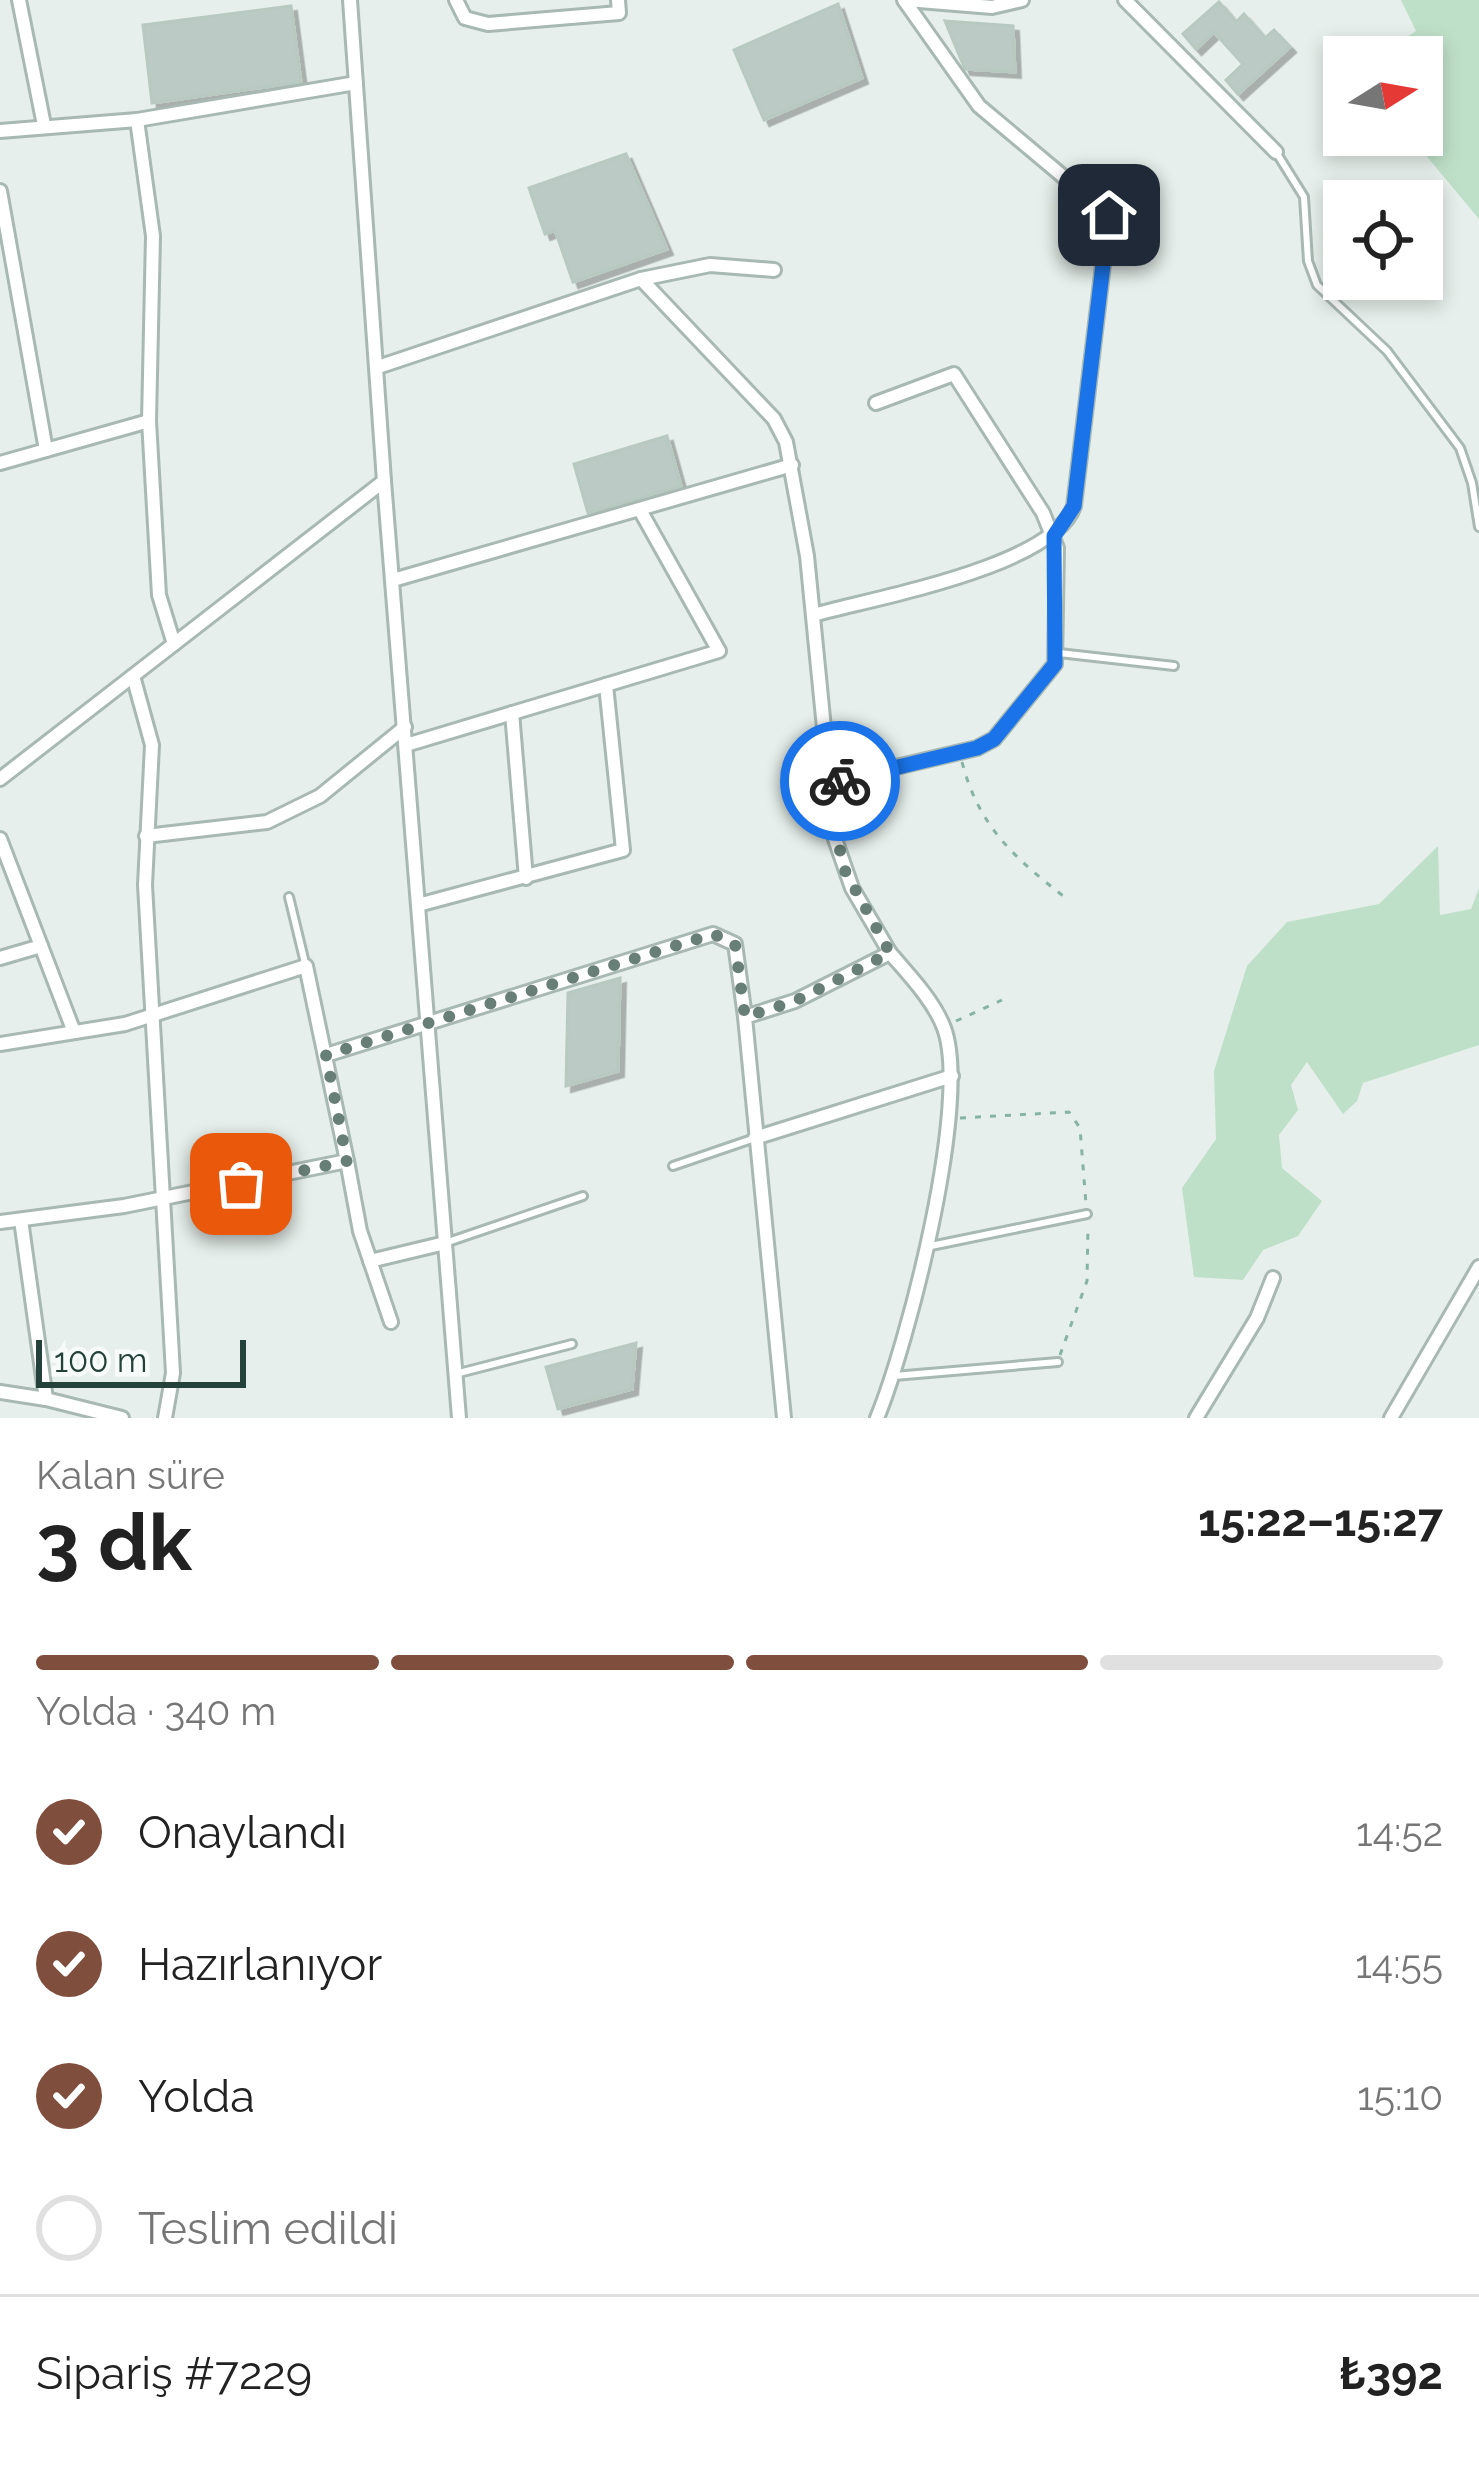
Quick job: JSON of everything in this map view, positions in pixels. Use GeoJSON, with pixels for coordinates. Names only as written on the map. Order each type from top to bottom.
{"type":"FeatureCollection","features":[{"type":"Feature","properties":{"kind":"street"},"geometry":{"type":"LineString","coordinates":[[19,0],[44,125]]}},
{"type":"Feature","properties":{"kind":"street"},"geometry":{"type":"LineString","coordinates":[[350,0],[459,1418]]}},
{"type":"Feature","properties":{"kind":"street"},"geometry":{"type":"LineString","coordinates":[[456,0],[465,18],[488,25],[619,13],[618,0]]}},
{"type":"Feature","properties":{"kind":"street"},"geometry":{"type":"LineString","coordinates":[[906,0],[975,7],[1022,0]]}},
{"type":"Feature","properties":{"kind":"street"},"geometry":{"type":"LineString","coordinates":[[813,615],[1000,561],[1054,536],[1074,506],[1109,215],[1001,129],[959,82],[906,0]]}},
{"type":"Feature","properties":{"kind":"street"},"geometry":{"type":"LineString","coordinates":[[1125,0],[1276,152]]}},
{"type":"Feature","properties":{"kind":"street"},"geometry":{"type":"LineString","coordinates":[[0,131],[137,119],[356,83]]}},
{"type":"Feature","properties":{"kind":"street"},"geometry":{"type":"LineString","coordinates":[[137,119],[153,236],[149,421],[159,596],[174,644]]}},
{"type":"Feature","properties":{"kind":"street"},"geometry":{"type":"LineString","coordinates":[[0,191],[46,450]]}},
{"type":"Feature","properties":{"kind":"street"},"geometry":{"type":"LineString","coordinates":[[378,367],[641,279],[710,265],[774,270]]}},
{"type":"Feature","properties":{"kind":"street"},"geometry":{"type":"LineString","coordinates":[[641,279],[774,419],[792,465],[813,615],[828,783],[843,867],[890,953],[943,1026],[952,1076],[952,1119],[877,1418]]}},
{"type":"Feature","properties":{"kind":"street"},"geometry":{"type":"LineString","coordinates":[[828,783],[960,755],[994,739],[1045,682],[1059,653],[1054,536],[954,374],[876,403]]}},
{"type":"Feature","properties":{"kind":"street"},"geometry":{"type":"LineString","coordinates":[[0,463],[149,421]]}},
{"type":"Feature","properties":{"kind":"street"},"geometry":{"type":"LineString","coordinates":[[393,580],[792,465]]}},
{"type":"Feature","properties":{"kind":"street"},"geometry":{"type":"LineString","coordinates":[[0,778],[385,482]]}},
{"type":"Feature","properties":{"kind":"street"},"geometry":{"type":"LineString","coordinates":[[406,745],[719,652],[640,510]]}},
{"type":"Feature","properties":{"kind":"street"},"geometry":{"type":"LineString","coordinates":[[133,676],[152,745],[146,836],[160,1199],[173,1373],[165,1418]]}},
{"type":"Feature","properties":{"kind":"street"},"geometry":{"type":"LineString","coordinates":[[418,905],[623,850],[606,685]]}},
{"type":"Feature","properties":{"kind":"street"},"geometry":{"type":"LineString","coordinates":[[512,713],[526,878]]}},
{"type":"Feature","properties":{"kind":"street"},"geometry":{"type":"LineString","coordinates":[[146,836],[267,822],[320,796],[405,727]]}},
{"type":"Feature","properties":{"kind":"street"},"geometry":{"type":"LineString","coordinates":[[0,839],[74,1032]]}},
{"type":"Feature","properties":{"kind":"street"},"geometry":{"type":"LineString","coordinates":[[326,1055],[720,934],[731,939],[737,950],[745,1017],[784,1418]]}},
{"type":"Feature","properties":{"kind":"street"},"geometry":{"type":"LineString","coordinates":[[0,958],[41,946]]}},
{"type":"Feature","properties":{"kind":"street"},"geometry":{"type":"LineString","coordinates":[[745,1017],[795,1001],[890,953]]}},
{"type":"Feature","properties":{"kind":"street"},"geometry":{"type":"LineString","coordinates":[[0,1043],[155,1014],[306,966],[370,1261],[391,1322]]}},
{"type":"Feature","properties":{"kind":"street"},"geometry":{"type":"LineString","coordinates":[[755,1138],[952,1076]]}},
{"type":"Feature","properties":{"kind":"street"},"geometry":{"type":"LineString","coordinates":[[0,1222],[160,1199],[347,1161]]}},
{"type":"Feature","properties":{"kind":"street"},"geometry":{"type":"LineString","coordinates":[[21,1220],[46,1399]]}},
{"type":"Feature","properties":{"kind":"street"},"geometry":{"type":"LineString","coordinates":[[370,1261],[445,1243]]}},
{"type":"Feature","properties":{"kind":"street"},"geometry":{"type":"LineString","coordinates":[[1391,1418],[1479,1267]]}},
{"type":"Feature","properties":{"kind":"street"},"geometry":{"type":"LineString","coordinates":[[1196,1418],[1257,1318],[1273,1278]]}},
{"type":"Feature","properties":{"kind":"street"},"geometry":{"type":"LineString","coordinates":[[0,1392],[122,1418]]}},
{"type":"Feature","properties":{"kind":"lane"},"geometry":{"type":"LineString","coordinates":[[1276,152],[1304,197],[1308,261],[1317,285],[1387,351],[1460,448],[1472,482],[1479,527]]}},
{"type":"Feature","properties":{"kind":"lane"},"geometry":{"type":"LineString","coordinates":[[1059,653],[1174,666]]}},
{"type":"Feature","properties":{"kind":"lane"},"geometry":{"type":"LineString","coordinates":[[289,897],[306,966]]}},
{"type":"Feature","properties":{"kind":"lane"},"geometry":{"type":"LineString","coordinates":[[673,1166],[755,1138]]}},
{"type":"Feature","properties":{"kind":"lane"},"geometry":{"type":"LineString","coordinates":[[445,1243],[584,1196]]}},
{"type":"Feature","properties":{"kind":"lane"},"geometry":{"type":"LineString","coordinates":[[923,1247],[986,1238],[1087,1214]]}},
{"type":"Feature","properties":{"kind":"lane"},"geometry":{"type":"LineString","coordinates":[[455,1374],[572,1345]]}},
{"type":"Feature","properties":{"kind":"lane"},"geometry":{"type":"LineString","coordinates":[[890,1377],[1058,1362]]}},
{"type":"Feature","properties":{"kind":"path"},"geometry":{"type":"LineString","coordinates":[[960,755],[975,803],[1001,847],[1067,899]]}},
{"type":"Feature","properties":{"kind":"path"},"geometry":{"type":"LineString","coordinates":[[943,1026],[1002,1000]]}},
{"type":"Feature","properties":{"kind":"path"},"geometry":{"type":"LineString","coordinates":[[952,1119],[1070,1112],[1080,1128],[1087,1282],[1058,1362]]}},
{"type":"Feature","properties":{"kind":"green space"},"geometry":{"type":"Polygon","coordinates":[[[1401,0],[1479,0],[1479,219],[1426,156],[1443,156],[1443,36],[1408,36],[1416,31],[1401,0]]]}},
{"type":"Feature","properties":{"kind":"green space"},"geometry":{"type":"Polygon","coordinates":[[[1438,846],[1440,915],[1471,909],[1479,888],[1479,1045],[1363,1083],[1357,1101],[1343,1114],[1307,1062],[1291,1085],[1298,1110],[1279,1135],[1282,1168],[1322,1201],[1298,1236],[1263,1250],[1243,1280],[1194,1277],[1182,1188],[1216,1139],[1214,1071],[1247,966],[1287,922],[1379,904],[1438,846]]]}},
{"type":"Feature","properties":{"kind":"building"},"geometry":{"type":"Polygon","coordinates":[[[1219,2],[1236,22],[1244,14],[1265,38],[1274,30],[1290,47],[1238,94],[1226,80],[1243,64],[1214,32],[1196,49],[1183,34],[1219,2]]]}},
{"type":"Feature","properties":{"kind":"building"},"geometry":{"type":"Polygon","coordinates":[[[838,4],[862,78],[764,120],[734,50],[838,4]]]}},
{"type":"Feature","properties":{"kind":"building"},"geometry":{"type":"Polygon","coordinates":[[[291,6],[301,82],[152,103],[143,25],[291,6]]]}},
{"type":"Feature","properties":{"kind":"building"},"geometry":{"type":"Polygon","coordinates":[[[945,21],[1013,26],[1015,72],[965,69],[945,21]]]}},
{"type":"Feature","properties":{"kind":"building"},"geometry":{"type":"Polygon","coordinates":[[[626,154],[667,249],[573,282],[555,230],[545,234],[529,188],[626,154]]]}},
{"type":"Feature","properties":{"kind":"building"},"geometry":{"type":"Polygon","coordinates":[[[667,436],[681,486],[588,513],[574,464],[667,436]]]}},
{"type":"Feature","properties":{"kind":"building"},"geometry":{"type":"Polygon","coordinates":[[[620,978],[618,1071],[566,1086],[568,993],[620,978]]]}},
{"type":"Feature","properties":{"kind":"building"},"geometry":{"type":"Polygon","coordinates":[[[636,1343],[632,1389],[558,1409],[546,1367],[636,1343]]]}},
{"type":"Feature","properties":{"kind":"way so far"},"geometry":{"type":"LineString","coordinates":[[241,1184],[347,1161],[326,1055],[713,934],[726,935],[735,944],[745,1017],[795,1001],[890,953],[843,867],[828,783],[840,781]]}},
{"type":"Feature","properties":{"kind":"route"},"geometry":{"type":"LineString","coordinates":[[840,781],[960,755],[994,739],[1055,664],[1059,653],[1054,536],[1074,506],[1109,215]]}}]}
